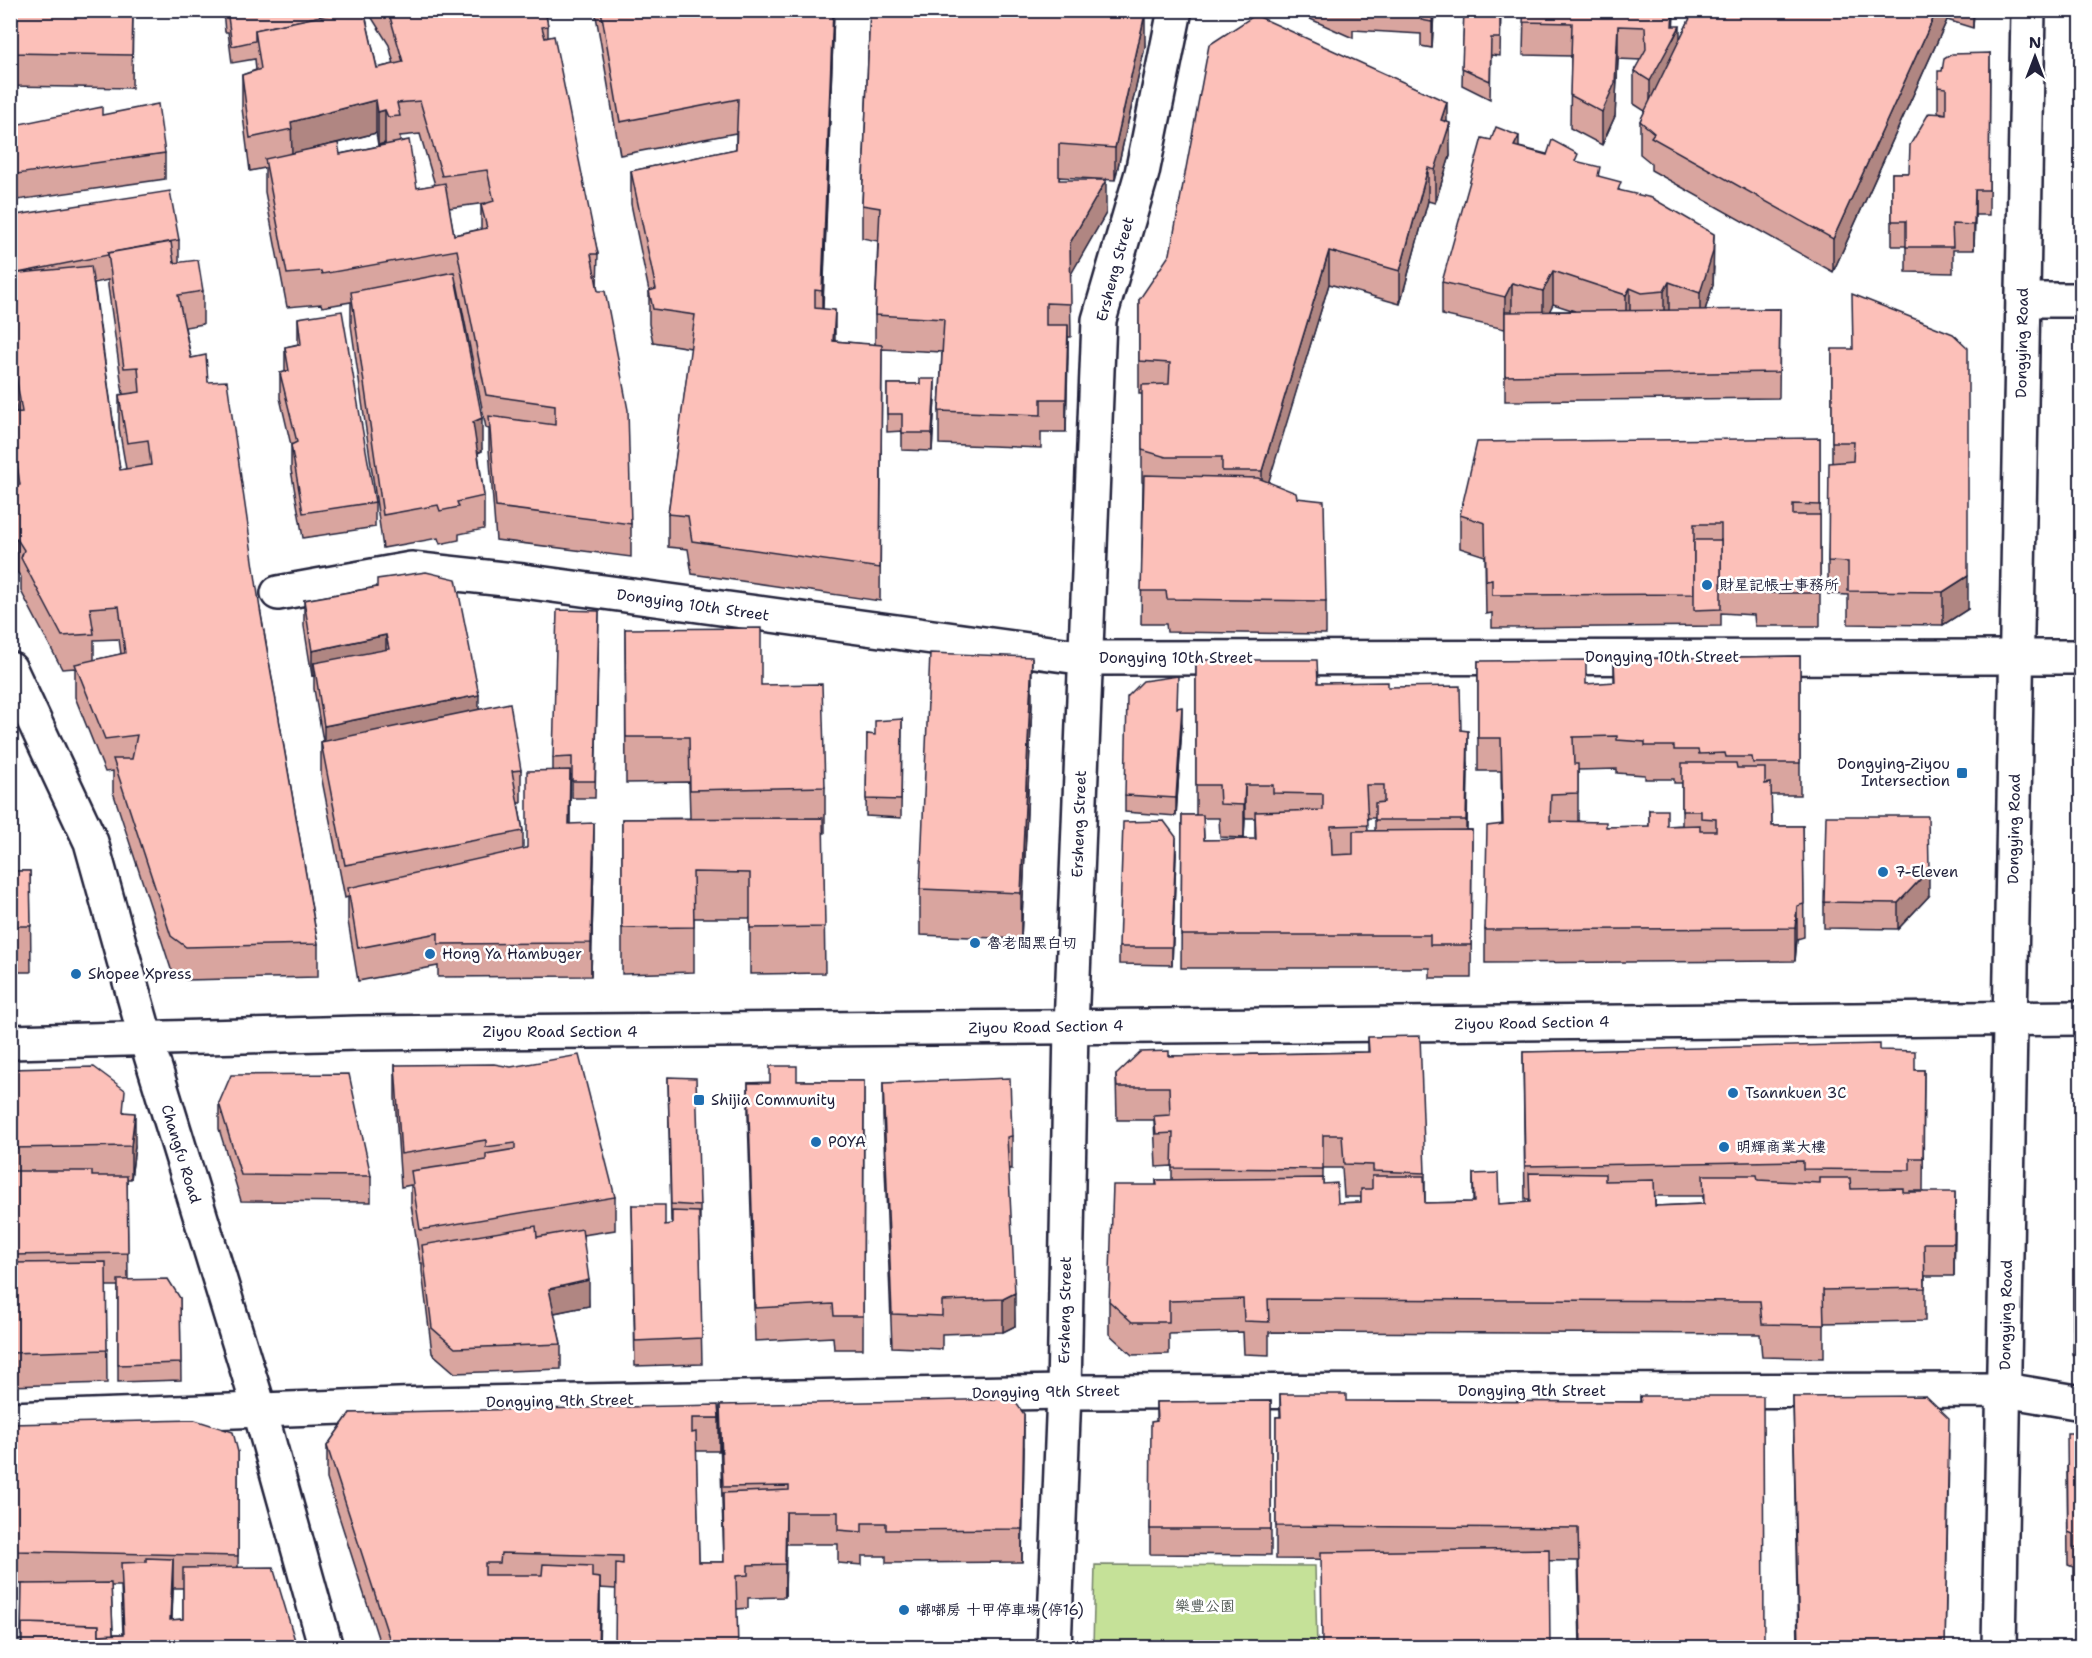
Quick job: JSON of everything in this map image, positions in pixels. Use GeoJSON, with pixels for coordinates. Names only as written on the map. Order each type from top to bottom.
{"type":"FeatureCollection","features":[{"type":"Feature","properties":{"kind":"street","name":"Ersheng Street"},"geometry":{"type":"LineString","coordinates":[[1054,1647],[1064,1392],[1071,1027],[1099,320],[1142,173],[1175,10]]}},
{"type":"Feature","properties":{"kind":"street","name":"Dongying Road"},"geometry":{"type":"LineString","coordinates":[[1999,1647],[2028,10]]}},
{"type":"Feature","properties":{"kind":"street"},"geometry":{"type":"LineString","coordinates":[[2023,300],[2082,300]]}},
{"type":"Feature","properties":{"kind":"street","name":"Dongying 10th Street"},"geometry":{"type":"LineString","coordinates":[[278,593],[411,569],[535,583],[1086,658],[2082,657]]}},
{"type":"Feature","properties":{"kind":"street","name":"Changfu Road"},"geometry":{"type":"LineString","coordinates":[[10,669],[91,842],[146,1040],[260,1411],[326,1647]]}},
{"type":"Feature","properties":{"kind":"street","name":"Ziyou Road Section 4"},"geometry":{"type":"LineString","coordinates":[[10,1042],[359,1033],[2082,1018]]}},
{"type":"Feature","properties":{"kind":"street","name":"Dongying 9th Street"},"geometry":{"type":"LineString","coordinates":[[10,1419],[426,1404],[1064,1392],[2005,1390],[2082,1403]]}},
{"type":"Feature","properties":{"kind":"green space","name":"樂豐公園"},"geometry":{"type":"Polygon","coordinates":[[[1095,1565],[1315,1566],[1317,1647],[1093,1647],[1095,1565]]]}},
{"type":"Feature","properties":{"kind":"building"},"geometry":{"type":"Polygon","coordinates":[[[10,10],[133,10],[132,55],[10,53],[10,10]]]}},
{"type":"Feature","properties":{"kind":"building"},"geometry":{"type":"Polygon","coordinates":[[[261,10],[350,10],[255,30],[255,41],[232,46],[228,17],[261,10]]]}},
{"type":"Feature","properties":{"kind":"building"},"geometry":{"type":"Polygon","coordinates":[[[350,10],[364,10],[377,68],[403,62],[388,10],[545,10],[548,26],[542,27],[545,38],[554,36],[598,254],[591,254],[598,291],[605,291],[628,410],[631,524],[496,507],[489,416],[555,425],[555,405],[486,395],[457,250],[322,274],[321,271],[287,274],[265,159],[338,143],[340,154],[409,140],[417,188],[445,183],[454,235],[487,228],[481,205],[494,201],[487,170],[442,176],[420,101],[397,103],[400,116],[388,117],[385,110],[378,112],[376,100],[291,122],[292,129],[250,138],[242,75],[261,69],[255,30],[350,10]]]}},
{"type":"Feature","properties":{"kind":"building"},"geometry":{"type":"Polygon","coordinates":[[[601,10],[833,10],[822,291],[815,290],[815,308],[835,310],[833,341],[882,345],[880,568],[692,541],[688,516],[668,514],[695,315],[653,309],[649,291],[656,289],[631,171],[736,149],[738,99],[620,122],[601,10]]]}},
{"type":"Feature","properties":{"kind":"building"},"geometry":{"type":"Polygon","coordinates":[[[870,10],[1135,10],[1134,14],[1145,14],[1115,148],[1059,144],[1059,180],[1106,180],[1070,243],[1071,304],[1046,303],[1046,325],[1068,325],[1066,399],[1041,399],[1041,415],[939,411],[944,319],[875,315],[880,208],[862,205],[870,10]]]}},
{"type":"Feature","properties":{"kind":"building"},"geometry":{"type":"Polygon","coordinates":[[[1422,10],[1433,10],[1432,22],[1421,20],[1422,10]]]}},
{"type":"Feature","properties":{"kind":"building"},"geometry":{"type":"Polygon","coordinates":[[[1464,10],[1500,10],[1500,38],[1491,38],[1490,81],[1462,68],[1464,10]]]}},
{"type":"Feature","properties":{"kind":"building"},"geometry":{"type":"Polygon","coordinates":[[[1524,10],[1673,10],[1672,26],[1680,26],[1650,81],[1634,71],[1646,49],[1645,27],[1618,26],[1615,83],[1602,112],[1570,95],[1572,23],[1523,22],[1524,10]]]}},
{"type":"Feature","properties":{"kind":"building"},"geometry":{"type":"Polygon","coordinates":[[[1694,10],[1937,10],[1833,239],[1651,137],[1654,133],[1640,121],[1694,10]]]}},
{"type":"Feature","properties":{"kind":"building"},"geometry":{"type":"Polygon","coordinates":[[[1255,15],[1447,102],[1441,120],[1450,123],[1435,170],[1428,168],[1400,271],[1329,251],[1262,471],[1222,471],[1222,457],[1166,457],[1142,450],[1142,385],[1169,384],[1170,363],[1139,361],[1139,300],[1170,254],[1209,45],[1255,15]]]}},
{"type":"Feature","properties":{"kind":"building"},"geometry":{"type":"Polygon","coordinates":[[[1990,53],[1989,190],[1975,190],[1974,225],[1952,224],[1953,247],[1906,247],[1906,221],[1892,221],[1892,173],[1909,173],[1910,145],[1929,113],[1946,114],[1946,88],[1938,87],[1938,71],[1942,71],[1944,59],[1952,54],[1990,53]]]}},
{"type":"Feature","properties":{"kind":"building"},"geometry":{"type":"Polygon","coordinates":[[[158,104],[165,153],[10,175],[10,126],[102,107],[102,115],[158,104]]]}},
{"type":"Feature","properties":{"kind":"building"},"geometry":{"type":"Polygon","coordinates":[[[1496,127],[1519,136],[1514,146],[1547,155],[1552,140],[1578,154],[1575,161],[1600,167],[1598,176],[1621,182],[1618,190],[1652,198],[1714,234],[1713,252],[1700,293],[1669,282],[1664,291],[1642,293],[1630,288],[1626,295],[1553,271],[1543,291],[1512,283],[1505,297],[1442,282],[1482,138],[1491,140],[1496,127]]]}},
{"type":"Feature","properties":{"kind":"building"},"geometry":{"type":"Polygon","coordinates":[[[2078,138],[2082,138],[2082,169],[2078,168],[2078,138]]]}},
{"type":"Feature","properties":{"kind":"building"},"geometry":{"type":"Polygon","coordinates":[[[170,191],[179,240],[18,273],[10,236],[10,216],[170,191]]]}},
{"type":"Feature","properties":{"kind":"building"},"geometry":{"type":"Polygon","coordinates":[[[171,242],[174,263],[198,260],[203,291],[178,295],[191,358],[206,355],[208,382],[227,381],[260,609],[318,944],[186,947],[171,936],[113,759],[132,759],[137,735],[105,739],[75,664],[125,653],[119,606],[90,608],[94,634],[62,636],[21,558],[24,550],[17,539],[12,541],[10,539],[10,488],[20,485],[10,413],[22,412],[10,340],[10,274],[91,266],[120,470],[151,465],[148,440],[127,443],[119,395],[140,392],[138,367],[124,368],[108,253],[171,242]]]}},
{"type":"Feature","properties":{"kind":"building"},"geometry":{"type":"Polygon","coordinates":[[[454,272],[482,418],[473,422],[484,496],[457,502],[459,507],[440,511],[438,505],[383,515],[351,292],[454,272]]]}},
{"type":"Feature","properties":{"kind":"building"},"geometry":{"type":"Polygon","coordinates":[[[1852,294],[1953,334],[1968,348],[1968,576],[1943,592],[1848,591],[1848,562],[1828,561],[1829,463],[1853,461],[1854,442],[1832,442],[1832,349],[1853,349],[1852,294]]]}},
{"type":"Feature","properties":{"kind":"building"},"geometry":{"type":"Polygon","coordinates":[[[1780,309],[1779,372],[1505,376],[1505,312],[1780,309]]]}},
{"type":"Feature","properties":{"kind":"building"},"geometry":{"type":"Polygon","coordinates":[[[342,311],[375,502],[303,513],[291,445],[297,442],[280,373],[289,371],[285,347],[301,344],[298,318],[342,311]]]}},
{"type":"Feature","properties":{"kind":"building"},"geometry":{"type":"Polygon","coordinates":[[[920,379],[935,379],[932,433],[902,433],[902,414],[887,414],[887,384],[920,384],[920,379]]]}},
{"type":"Feature","properties":{"kind":"building"},"geometry":{"type":"Polygon","coordinates":[[[1820,438],[1820,505],[1793,504],[1793,515],[1820,515],[1820,593],[1755,593],[1754,582],[1721,580],[1721,524],[1694,524],[1694,594],[1492,595],[1492,580],[1486,581],[1485,523],[1460,515],[1477,442],[1820,438]]]}},
{"type":"Feature","properties":{"kind":"building"},"geometry":{"type":"Polygon","coordinates":[[[1144,475],[1258,478],[1296,493],[1297,498],[1324,501],[1326,601],[1167,599],[1166,591],[1141,591],[1144,475]]]}},
{"type":"Feature","properties":{"kind":"building","name":"財星記帳士事務所"},"geometry":{"type":"Polygon","coordinates":[[[1694,540],[1721,540],[1721,609],[1694,610],[1694,540]]]}},
{"type":"Feature","properties":{"kind":"building"},"geometry":{"type":"Polygon","coordinates":[[[426,572],[456,579],[479,695],[324,726],[314,663],[389,649],[386,635],[312,651],[304,600],[377,587],[377,579],[426,572]]]}},
{"type":"Feature","properties":{"kind":"building"},"geometry":{"type":"Polygon","coordinates":[[[557,610],[599,611],[595,781],[572,781],[572,757],[553,758],[557,610]]]}},
{"type":"Feature","properties":{"kind":"building"},"geometry":{"type":"Polygon","coordinates":[[[761,628],[761,685],[822,684],[825,787],[690,790],[689,737],[626,737],[625,629],[761,628]]]}},
{"type":"Feature","properties":{"kind":"building"},"geometry":{"type":"Polygon","coordinates":[[[930,653],[1032,657],[1021,893],[920,889],[930,653]]]}},
{"type":"Feature","properties":{"kind":"building"},"geometry":{"type":"Polygon","coordinates":[[[1800,656],[1800,763],[1753,763],[1752,757],[1726,757],[1725,753],[1699,754],[1698,750],[1674,750],[1674,746],[1645,746],[1645,742],[1617,740],[1617,736],[1573,737],[1574,764],[1578,764],[1578,793],[1551,794],[1550,821],[1606,822],[1606,827],[1649,826],[1649,810],[1667,810],[1667,826],[1700,825],[1700,831],[1716,831],[1716,819],[1701,818],[1701,811],[1682,811],[1682,763],[1736,763],[1737,768],[1765,768],[1765,784],[1771,783],[1772,826],[1803,826],[1804,904],[1797,906],[1795,928],[1485,930],[1487,826],[1503,824],[1501,738],[1478,738],[1478,661],[1586,660],[1586,684],[1615,682],[1614,659],[1800,656]]]}},
{"type":"Feature","properties":{"kind":"building"},"geometry":{"type":"Polygon","coordinates":[[[1196,660],[1317,660],[1318,683],[1388,682],[1388,687],[1460,686],[1461,730],[1468,731],[1466,820],[1375,820],[1375,803],[1384,802],[1384,785],[1366,785],[1368,825],[1331,826],[1332,855],[1353,854],[1353,831],[1472,830],[1471,945],[1430,945],[1430,935],[1181,935],[1182,815],[1203,815],[1204,840],[1256,839],[1255,812],[1323,810],[1323,794],[1273,793],[1273,785],[1245,785],[1244,805],[1220,804],[1219,785],[1196,785],[1196,660]]]}},
{"type":"Feature","properties":{"kind":"building"},"geometry":{"type":"Polygon","coordinates":[[[1178,676],[1177,708],[1182,707],[1176,798],[1125,795],[1127,697],[1143,681],[1178,676]]]}},
{"type":"Feature","properties":{"kind":"building"},"geometry":{"type":"Polygon","coordinates":[[[510,703],[521,770],[512,771],[523,831],[345,865],[321,742],[510,703]]]}},
{"type":"Feature","properties":{"kind":"building"},"geometry":{"type":"Polygon","coordinates":[[[902,719],[901,800],[866,799],[867,734],[875,735],[875,721],[902,719]]]}},
{"type":"Feature","properties":{"kind":"building"},"geometry":{"type":"Polygon","coordinates":[[[570,770],[569,824],[594,823],[591,943],[438,944],[438,933],[358,948],[348,888],[527,848],[527,771],[570,770]]]}},
{"type":"Feature","properties":{"kind":"building"},"geometry":{"type":"Polygon","coordinates":[[[1826,816],[1928,816],[1929,870],[1898,903],[1824,902],[1826,816]]]}},
{"type":"Feature","properties":{"kind":"building"},"geometry":{"type":"Polygon","coordinates":[[[823,818],[825,927],[750,928],[750,873],[693,872],[694,927],[622,928],[622,819],[823,818]]]}},
{"type":"Feature","properties":{"kind":"building"},"geometry":{"type":"Polygon","coordinates":[[[1164,821],[1176,837],[1172,947],[1119,947],[1123,822],[1164,821]]]}},
{"type":"Feature","properties":{"kind":"building"},"geometry":{"type":"Polygon","coordinates":[[[10,871],[30,871],[31,926],[10,926],[10,871]]]}},
{"type":"Feature","properties":{"kind":"building"},"geometry":{"type":"Polygon","coordinates":[[[1420,1036],[1425,1173],[1373,1171],[1373,1165],[1344,1164],[1342,1135],[1323,1135],[1323,1169],[1172,1168],[1173,1133],[1156,1134],[1154,1116],[1170,1115],[1169,1087],[1117,1087],[1116,1075],[1140,1052],[1169,1051],[1169,1056],[1369,1052],[1368,1037],[1420,1036]]]}},
{"type":"Feature","properties":{"kind":"building","name":"明輝商業大樓"},"geometry":{"type":"Polygon","coordinates":[[[1880,1044],[1880,1050],[1915,1051],[1915,1070],[1924,1070],[1923,1158],[1910,1158],[1910,1170],[1803,1169],[1803,1161],[1525,1166],[1523,1052],[1880,1044]]]}},
{"type":"Feature","properties":{"kind":"building"},"geometry":{"type":"Polygon","coordinates":[[[579,1055],[615,1197],[420,1230],[411,1171],[486,1160],[486,1154],[515,1149],[515,1143],[486,1147],[486,1140],[401,1154],[395,1065],[494,1064],[511,1067],[579,1055]]]}},
{"type":"Feature","properties":{"kind":"building"},"geometry":{"type":"Polygon","coordinates":[[[770,1066],[797,1066],[797,1081],[864,1081],[863,1316],[834,1316],[833,1304],[755,1308],[748,1083],[770,1083],[770,1066]]]}},
{"type":"Feature","properties":{"kind":"building"},"geometry":{"type":"Polygon","coordinates":[[[94,1067],[125,1090],[123,1112],[135,1113],[131,1146],[10,1148],[10,1069],[94,1067]]]}},
{"type":"Feature","properties":{"kind":"building"},"geometry":{"type":"Polygon","coordinates":[[[349,1074],[371,1176],[241,1175],[219,1103],[231,1075],[349,1074]]]}},
{"type":"Feature","properties":{"kind":"building"},"geometry":{"type":"Polygon","coordinates":[[[668,1077],[696,1078],[700,1206],[671,1204],[668,1077]]]}},
{"type":"Feature","properties":{"kind":"building"},"geometry":{"type":"Polygon","coordinates":[[[1010,1078],[1012,1136],[1007,1137],[1015,1293],[1003,1299],[942,1301],[942,1316],[892,1314],[883,1083],[1010,1078]]]}},
{"type":"Feature","properties":{"kind":"building"},"geometry":{"type":"Polygon","coordinates":[[[13,1171],[92,1171],[92,1176],[127,1176],[128,1253],[10,1255],[10,1178],[13,1178],[13,1171]]]}},
{"type":"Feature","properties":{"kind":"building"},"geometry":{"type":"Polygon","coordinates":[[[1498,1173],[1499,1204],[1530,1202],[1529,1173],[1605,1174],[1605,1181],[1654,1180],[1655,1206],[1704,1204],[1703,1175],[1757,1175],[1758,1180],[1820,1183],[1820,1178],[1850,1178],[1851,1189],[1903,1188],[1903,1192],[1955,1192],[1954,1243],[1924,1243],[1925,1288],[1823,1290],[1824,1325],[1762,1324],[1760,1301],[1268,1299],[1269,1322],[1244,1321],[1243,1299],[1169,1301],[1169,1322],[1132,1322],[1109,1301],[1113,1185],[1157,1185],[1156,1180],[1323,1178],[1323,1184],[1337,1183],[1338,1203],[1361,1202],[1361,1189],[1372,1189],[1372,1176],[1424,1176],[1425,1203],[1474,1202],[1473,1174],[1498,1173]]]}},
{"type":"Feature","properties":{"kind":"building"},"geometry":{"type":"Polygon","coordinates":[[[632,1205],[665,1205],[665,1225],[672,1224],[672,1211],[699,1212],[702,1338],[635,1341],[632,1205]]]}},
{"type":"Feature","properties":{"kind":"building"},"geometry":{"type":"Polygon","coordinates":[[[536,1226],[537,1237],[582,1229],[589,1280],[549,1289],[561,1344],[455,1348],[432,1328],[422,1245],[536,1226]]]}},
{"type":"Feature","properties":{"kind":"building"},"geometry":{"type":"Polygon","coordinates":[[[106,1262],[107,1350],[10,1353],[10,1263],[106,1262]]]}},
{"type":"Feature","properties":{"kind":"building"},"geometry":{"type":"Polygon","coordinates":[[[2073,1269],[2082,1269],[2082,1337],[2073,1329],[2073,1269]]]}},
{"type":"Feature","properties":{"kind":"building"},"geometry":{"type":"Polygon","coordinates":[[[168,1279],[180,1298],[181,1363],[118,1365],[118,1280],[168,1279]]]}},
{"type":"Feature","properties":{"kind":"building"},"geometry":{"type":"Polygon","coordinates":[[[1280,1394],[1346,1394],[1346,1401],[1641,1402],[1640,1396],[1763,1396],[1764,1647],[1581,1647],[1578,1528],[1276,1526],[1276,1417],[1281,1417],[1280,1394]]]}},
{"type":"Feature","properties":{"kind":"building"},"geometry":{"type":"Polygon","coordinates":[[[1926,1396],[1949,1418],[1945,1647],[1799,1647],[1793,1397],[1926,1396]]]}},
{"type":"Feature","properties":{"kind":"building"},"geometry":{"type":"Polygon","coordinates":[[[1013,1399],[1024,1414],[1022,1529],[886,1530],[886,1523],[862,1523],[862,1532],[838,1530],[838,1512],[786,1512],[785,1564],[748,1565],[748,1575],[736,1576],[738,1647],[615,1647],[616,1563],[623,1564],[623,1556],[501,1553],[500,1563],[485,1563],[485,1575],[542,1575],[543,1564],[592,1566],[592,1577],[600,1578],[598,1647],[392,1647],[327,1446],[350,1413],[718,1405],[719,1418],[692,1418],[692,1433],[696,1432],[699,1562],[724,1562],[723,1493],[789,1490],[789,1486],[723,1487],[720,1405],[1013,1399]]]}},
{"type":"Feature","properties":{"kind":"building"},"geometry":{"type":"Polygon","coordinates":[[[1271,1401],[1271,1529],[1150,1529],[1151,1422],[1157,1421],[1156,1402],[1271,1401]]]}},
{"type":"Feature","properties":{"kind":"building"},"geometry":{"type":"Polygon","coordinates":[[[195,1420],[233,1432],[238,1452],[238,1556],[17,1551],[16,1543],[10,1544],[10,1424],[195,1420]]]}},
{"type":"Feature","properties":{"kind":"building"},"geometry":{"type":"Polygon","coordinates":[[[2067,1433],[2082,1433],[2082,1548],[2073,1547],[2073,1534],[2068,1532],[2067,1433]]]}},
{"type":"Feature","properties":{"kind":"building"},"geometry":{"type":"Polygon","coordinates":[[[1549,1549],[1550,1647],[1322,1647],[1321,1552],[1549,1549]]]}},
{"type":"Feature","properties":{"kind":"building"},"geometry":{"type":"Polygon","coordinates":[[[146,1558],[173,1559],[170,1620],[183,1619],[183,1568],[273,1567],[297,1647],[22,1647],[22,1623],[99,1625],[99,1635],[124,1634],[121,1563],[146,1562],[146,1558]]]}},
{"type":"Feature","properties":{"kind":"building"},"geometry":{"type":"Polygon","coordinates":[[[111,1583],[113,1634],[99,1635],[99,1625],[22,1623],[21,1636],[22,1584],[111,1583]]]}},
{"type":"Feature","properties":{"kind":"place","name":"財星記帳士事務所"},"geometry":{"type":"Point","coordinates":[1707,585]}},
{"type":"Feature","properties":{"kind":"place","name":"Dongying-Ziyou Intersection"},"geometry":{"type":"Point","coordinates":[1962,773]}},
{"type":"Feature","properties":{"kind":"place","name":"7-Eleven"},"geometry":{"type":"Point","coordinates":[1883,872]}},
{"type":"Feature","properties":{"kind":"place","name":"魯老闆黑白切"},"geometry":{"type":"Point","coordinates":[975,943]}},
{"type":"Feature","properties":{"kind":"place","name":"Hong Ya Hambuger"},"geometry":{"type":"Point","coordinates":[430,954]}},
{"type":"Feature","properties":{"kind":"place","name":"Shopee Xpress"},"geometry":{"type":"Point","coordinates":[76,974]}},
{"type":"Feature","properties":{"kind":"place","name":"Tsannkuen 3C"},"geometry":{"type":"Point","coordinates":[1733,1093]}},
{"type":"Feature","properties":{"kind":"place","name":"Shijia Community"},"geometry":{"type":"Point","coordinates":[699,1100]}},
{"type":"Feature","properties":{"kind":"place","name":"POYA"},"geometry":{"type":"Point","coordinates":[816,1142]}},
{"type":"Feature","properties":{"kind":"place","name":"明輝商業大樓"},"geometry":{"type":"Point","coordinates":[1724,1147]}},
{"type":"Feature","properties":{"kind":"place","name":"嘟嘟房 十甲停車場(停16)"},"geometry":{"type":"Point","coordinates":[904,1610]}}]}
